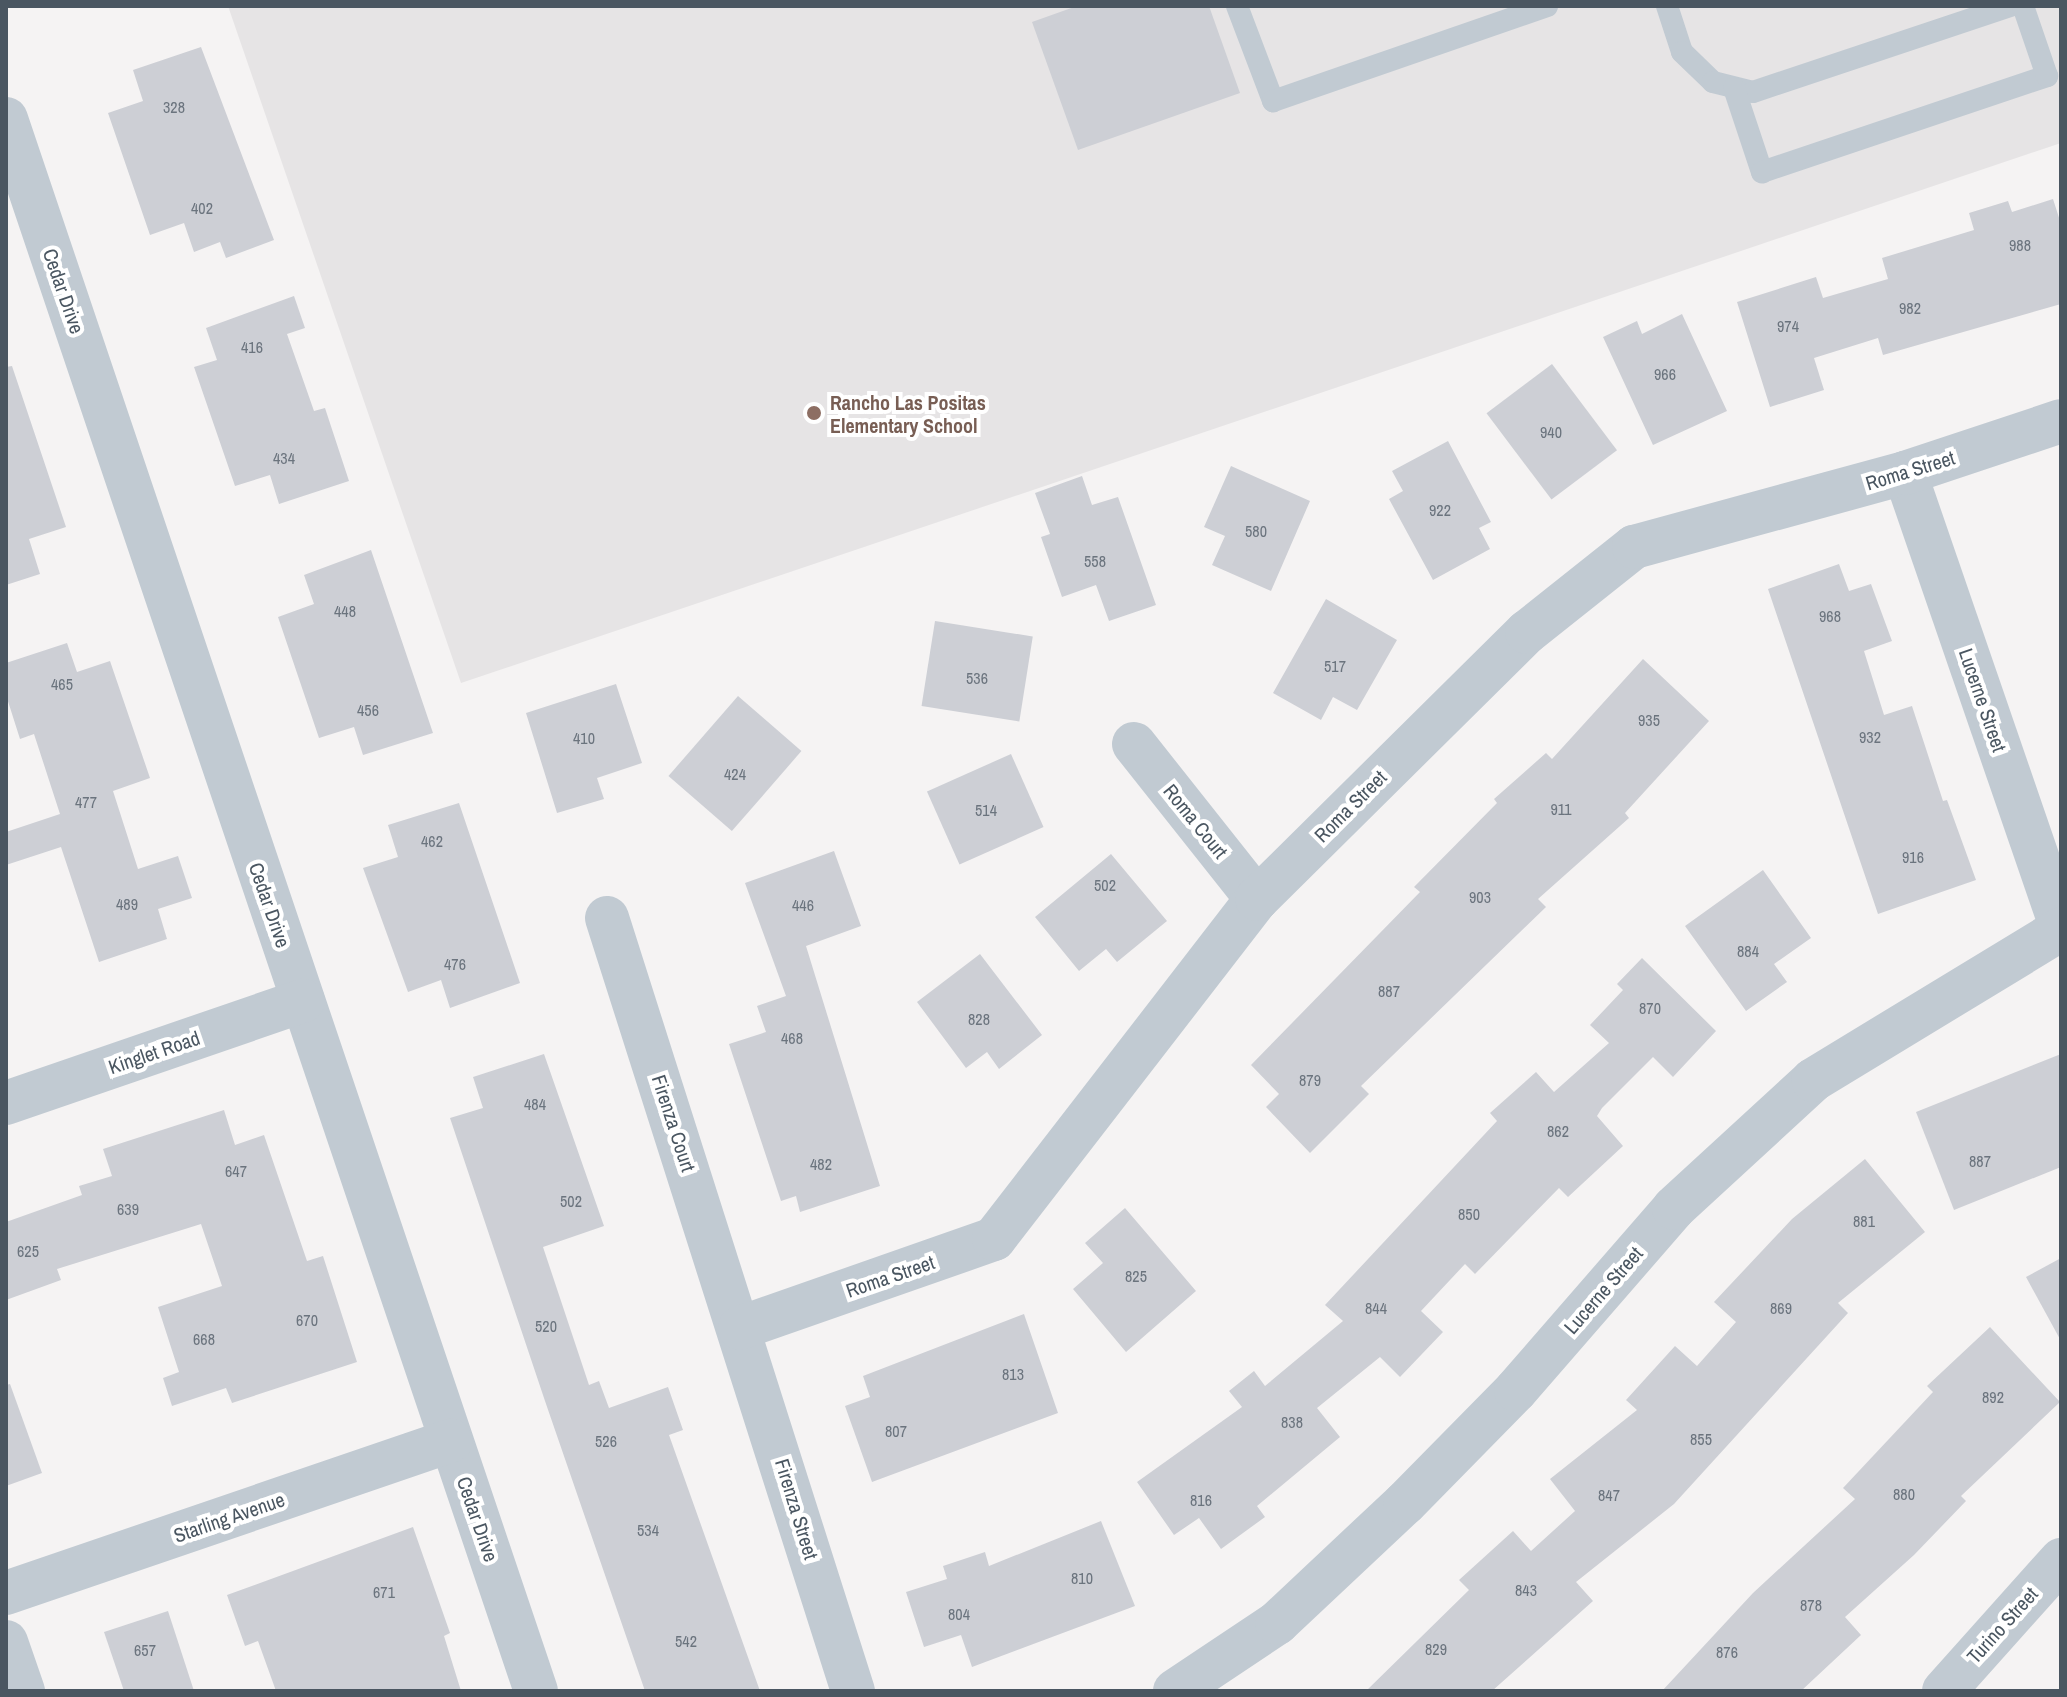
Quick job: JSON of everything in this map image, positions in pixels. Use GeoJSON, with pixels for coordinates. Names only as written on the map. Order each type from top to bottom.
{"type":"FeatureCollection","features":[{"type":"Feature","properties":{"kind":"street","name":"Cedar Drive"},"geometry":{"type":"LineString","coordinates":[[6,119],[536,1691]]}},
{"type":"Feature","properties":{"kind":"street","name":"Roma Street"},"geometry":{"type":"LineString","coordinates":[[740,1328],[994,1239],[1257,899],[1527,632],[1634,547],[1905,473],[2061,421]]}},
{"type":"Feature","properties":{"kind":"street","name":"Lucerne Street"},"geometry":{"type":"LineString","coordinates":[[1175,1691],[1277,1623],[1405,1503],[1516,1390],[1674,1208],[1813,1080],[2061,928],[1905,473]]}},
{"type":"Feature","properties":{"kind":"street","name":"Roma Court"},"geometry":{"type":"LineString","coordinates":[[1134,744],[1257,899]]}},
{"type":"Feature","properties":{"kind":"street","name":"Firenza Court"},"geometry":{"type":"LineString","coordinates":[[607,918],[740,1328]]}},
{"type":"Feature","properties":{"kind":"street","name":"Kinglet Road"},"geometry":{"type":"LineString","coordinates":[[6,1103],[303,1001]]}},
{"type":"Feature","properties":{"kind":"street","name":"Firenza Street"},"geometry":{"type":"LineString","coordinates":[[740,1328],[853,1691]]}},
{"type":"Feature","properties":{"kind":"street","name":"Starling Avenue"},"geometry":{"type":"LineString","coordinates":[[6,1593],[451,1441]]}},
{"type":"Feature","properties":{"kind":"street","name":"Turino Street"},"geometry":{"type":"LineString","coordinates":[[1944,1691],[2061,1560]]}},
{"type":"Feature","properties":{"kind":"street"},"geometry":{"type":"LineString","coordinates":[[6,1642],[23,1691]]}},
{"type":"Feature","properties":{"kind":"lane"},"geometry":{"type":"LineString","coordinates":[[1237,6],[1273,101],[1547,6]]}},
{"type":"Feature","properties":{"kind":"lane"},"geometry":{"type":"LineString","coordinates":[[1667,6],[1682,52],[1713,82],[1753,92],[1966,13],[2010,6]]}},
{"type":"Feature","properties":{"kind":"lane"},"geometry":{"type":"LineString","coordinates":[[1734,88],[1762,172],[2047,76],[2023,6]]}},
{"type":"Feature","properties":{"kind":"shaded area","name":"Rancho Las Positas Elementary School"},"geometry":{"type":"Polygon","coordinates":[[[228,6],[2061,6],[2061,143],[461,683],[228,6]]]}},
{"type":"Feature","properties":{"kind":"building"},"geometry":{"type":"Polygon","coordinates":[[[1077,6],[1209,6],[1240,93],[1078,150],[1032,22],[1077,6]]]}},
{"type":"Feature","properties":{"kind":"building"},"geometry":{"type":"Polygon","coordinates":[[[201,47],[274,240],[226,258],[220,242],[194,252],[184,223],[150,235],[108,113],[143,101],[133,70],[201,47]]]}},
{"type":"Feature","properties":{"kind":"building"},"geometry":{"type":"Polygon","coordinates":[[[2053,199],[2061,224],[2061,304],[1883,355],[1878,338],[1814,358],[1824,390],[1770,407],[1737,302],[1816,277],[1823,298],[1888,279],[1882,258],[1974,230],[1969,213],[2008,201],[2012,212],[2053,199]]]}},
{"type":"Feature","properties":{"kind":"building"},"geometry":{"type":"Polygon","coordinates":[[[294,296],[305,328],[287,334],[314,411],[325,408],[349,481],[279,504],[270,475],[235,486],[194,367],[217,360],[206,328],[294,296]]]}},
{"type":"Feature","properties":{"kind":"building"},"geometry":{"type":"Polygon","coordinates":[[[1682,314],[1727,411],[1653,445],[1603,337],[1637,321],[1642,334],[1682,314]]]}},
{"type":"Feature","properties":{"kind":"building"},"geometry":{"type":"Polygon","coordinates":[[[1552,364],[1617,450],[1552,500],[1487,413],[1552,364]]]}},
{"type":"Feature","properties":{"kind":"building"},"geometry":{"type":"Polygon","coordinates":[[[12,366],[66,527],[29,539],[40,574],[6,585],[6,367],[12,366]]]}},
{"type":"Feature","properties":{"kind":"building"},"geometry":{"type":"Polygon","coordinates":[[[1448,441],[1491,522],[1479,528],[1490,549],[1433,580],[1389,499],[1403,491],[1392,471],[1448,441]]]}},
{"type":"Feature","properties":{"kind":"building"},"geometry":{"type":"Polygon","coordinates":[[[1231,466],[1310,501],[1271,591],[1212,565],[1225,536],[1204,527],[1231,466]]]}},
{"type":"Feature","properties":{"kind":"building"},"geometry":{"type":"Polygon","coordinates":[[[1082,476],[1092,505],[1118,497],[1156,605],[1109,621],[1096,585],[1062,597],[1041,537],[1050,534],[1035,493],[1082,476]]]}},
{"type":"Feature","properties":{"kind":"building"},"geometry":{"type":"Polygon","coordinates":[[[371,550],[433,733],[363,755],[354,727],[319,738],[278,617],[314,604],[304,575],[371,550]]]}},
{"type":"Feature","properties":{"kind":"building"},"geometry":{"type":"Polygon","coordinates":[[[1839,564],[1849,591],[1871,584],[1892,641],[1864,651],[1884,715],[1912,706],[1943,801],[1947,800],[1976,880],[1878,914],[1768,589],[1839,564]]]}},
{"type":"Feature","properties":{"kind":"building"},"geometry":{"type":"Polygon","coordinates":[[[1326,599],[1397,640],[1357,710],[1333,697],[1321,720],[1273,693],[1326,599]]]}},
{"type":"Feature","properties":{"kind":"building"},"geometry":{"type":"Polygon","coordinates":[[[935,621],[1033,636],[1019,721],[922,706],[935,621]]]}},
{"type":"Feature","properties":{"kind":"building"},"geometry":{"type":"Polygon","coordinates":[[[67,643],[77,672],[110,661],[150,778],[113,791],[138,869],[178,856],[192,898],[158,909],[167,939],[99,962],[61,847],[6,865],[6,832],[60,814],[34,734],[20,739],[6,695],[6,663],[67,643]]]}},
{"type":"Feature","properties":{"kind":"building"},"geometry":{"type":"Polygon","coordinates":[[[1643,659],[1709,721],[1625,813],[1629,818],[1538,899],[1546,907],[1361,1086],[1369,1094],[1310,1153],[1266,1107],[1279,1094],[1251,1065],[1420,892],[1414,887],[1497,803],[1494,799],[1546,753],[1552,759],[1643,659]]]}},
{"type":"Feature","properties":{"kind":"building"},"geometry":{"type":"Polygon","coordinates":[[[616,684],[642,763],[597,778],[604,799],[557,813],[526,713],[616,684]]]}},
{"type":"Feature","properties":{"kind":"building"},"geometry":{"type":"Polygon","coordinates":[[[738,696],[801,751],[732,831],[668,776],[738,696]]]}},
{"type":"Feature","properties":{"kind":"building"},"geometry":{"type":"Polygon","coordinates":[[[1011,754],[1044,827],[959,865],[927,791],[1011,754]]]}},
{"type":"Feature","properties":{"kind":"building"},"geometry":{"type":"Polygon","coordinates":[[[459,803],[520,983],[450,1008],[441,980],[408,992],[363,868],[398,857],[388,825],[459,803]]]}},
{"type":"Feature","properties":{"kind":"building"},"geometry":{"type":"Polygon","coordinates":[[[834,851],[861,926],[806,946],[880,1186],[800,1212],[796,1196],[781,1201],[729,1044],[766,1032],[757,1006],[786,996],[745,883],[834,851]]]}},
{"type":"Feature","properties":{"kind":"building"},"geometry":{"type":"Polygon","coordinates":[[[1111,854],[1167,921],[1117,962],[1106,949],[1079,971],[1035,917],[1111,854]]]}},
{"type":"Feature","properties":{"kind":"building"},"geometry":{"type":"Polygon","coordinates":[[[1763,870],[1811,938],[1774,964],[1787,982],[1746,1011],[1685,926],[1763,870]]]}},
{"type":"Feature","properties":{"kind":"building"},"geometry":{"type":"Polygon","coordinates":[[[980,954],[1042,1035],[999,1069],[987,1052],[966,1068],[917,1002],[980,954]]]}},
{"type":"Feature","properties":{"kind":"building"},"geometry":{"type":"Polygon","coordinates":[[[1642,958],[1716,1031],[1673,1077],[1653,1057],[1602,1108],[1597,1116],[1623,1146],[1568,1197],[1559,1188],[1475,1274],[1465,1264],[1421,1311],[1443,1332],[1400,1377],[1380,1357],[1317,1408],[1340,1437],[1257,1506],[1265,1517],[1221,1549],[1199,1518],[1174,1535],[1137,1482],[1242,1407],[1229,1391],[1254,1371],[1265,1386],[1343,1321],[1325,1305],[1497,1121],[1490,1113],[1536,1072],[1554,1092],[1609,1043],[1590,1025],[1623,990],[1617,984],[1642,958]]]}},
{"type":"Feature","properties":{"kind":"building"},"geometry":{"type":"Polygon","coordinates":[[[544,1054],[604,1226],[543,1247],[589,1385],[599,1381],[609,1408],[668,1387],[683,1430],[669,1435],[760,1691],[645,1691],[545,1401],[450,1118],[483,1108],[473,1077],[544,1054]]]}},
{"type":"Feature","properties":{"kind":"building"},"geometry":{"type":"Polygon","coordinates":[[[2061,1054],[2061,1167],[1954,1210],[1916,1112],[2061,1054]]]}},
{"type":"Feature","properties":{"kind":"building"},"geometry":{"type":"Polygon","coordinates":[[[224,1110],[235,1145],[264,1135],[307,1261],[323,1256],[357,1362],[232,1403],[226,1388],[172,1406],[163,1378],[179,1372],[158,1307],[222,1286],[201,1224],[57,1269],[61,1280],[6,1300],[6,1222],[82,1195],[79,1186],[112,1176],[103,1149],[224,1110]]]}},
{"type":"Feature","properties":{"kind":"building"},"geometry":{"type":"Polygon","coordinates":[[[1865,1159],[1925,1232],[1838,1303],[1848,1313],[1674,1504],[1576,1582],[1593,1601],[1492,1691],[1366,1691],[1469,1590],[1459,1580],[1513,1531],[1531,1551],[1575,1511],[1550,1479],[1637,1410],[1626,1400],[1675,1346],[1697,1366],[1736,1322],[1714,1302],[1792,1219],[1865,1159]]]}},
{"type":"Feature","properties":{"kind":"building"},"geometry":{"type":"Polygon","coordinates":[[[1125,1208],[1196,1291],[1126,1352],[1073,1289],[1103,1263],[1085,1243],[1125,1208]]]}},
{"type":"Feature","properties":{"kind":"building"},"geometry":{"type":"Polygon","coordinates":[[[2061,1258],[2061,1341],[2026,1277],[2061,1258]]]}},
{"type":"Feature","properties":{"kind":"building"},"geometry":{"type":"Polygon","coordinates":[[[1024,1314],[1058,1413],[872,1482],[845,1406],[870,1397],[863,1376],[1024,1314]]]}},
{"type":"Feature","properties":{"kind":"building"},"geometry":{"type":"Polygon","coordinates":[[[1990,1327],[2060,1402],[1961,1496],[1966,1501],[1914,1555],[1845,1617],[1861,1635],[1801,1691],[1662,1691],[1753,1593],[1855,1499],[1843,1488],[1933,1392],[1927,1386],[1990,1327]]]}},
{"type":"Feature","properties":{"kind":"building"},"geometry":{"type":"Polygon","coordinates":[[[10,1384],[42,1473],[6,1486],[6,1385],[10,1384]]]}},
{"type":"Feature","properties":{"kind":"building"},"geometry":{"type":"Polygon","coordinates":[[[1101,1521],[1135,1606],[972,1667],[961,1635],[924,1647],[906,1592],[947,1579],[943,1566],[985,1552],[989,1566],[1101,1521]]]}},
{"type":"Feature","properties":{"kind":"building"},"geometry":{"type":"Polygon","coordinates":[[[413,1527],[450,1633],[444,1636],[461,1691],[276,1691],[258,1641],[245,1646],[227,1595],[413,1527]]]}},
{"type":"Feature","properties":{"kind":"building"},"geometry":{"type":"Polygon","coordinates":[[[168,1611],[194,1691],[124,1691],[104,1632],[168,1611]]]}},
{"type":"Feature","properties":{"kind":"place","name":"Rancho Las Positas Elementary School"},"geometry":{"type":"Point","coordinates":[814,413]}}]}
